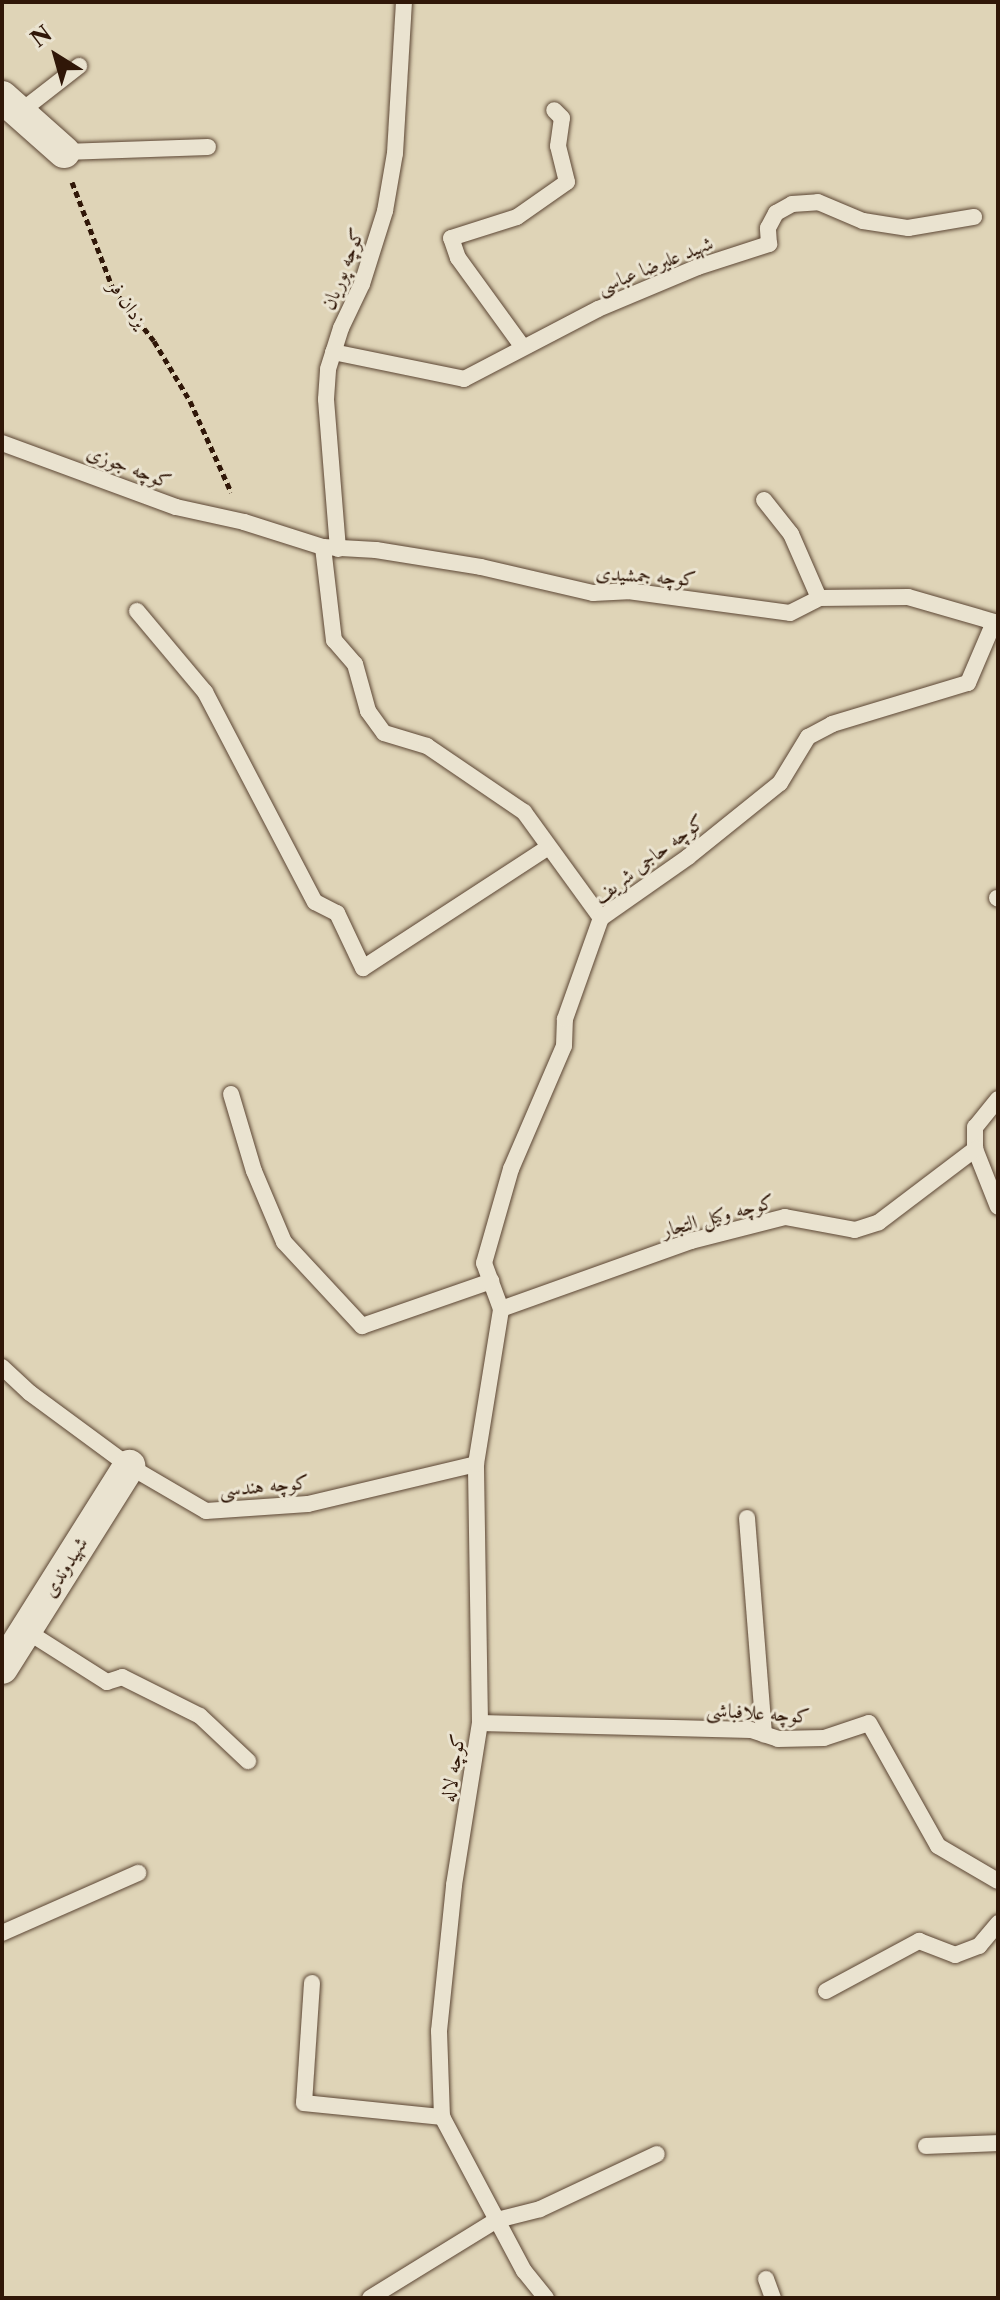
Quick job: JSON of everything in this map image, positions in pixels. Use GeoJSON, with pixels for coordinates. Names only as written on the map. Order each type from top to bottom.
{"type":"FeatureCollection","features":[{"type":"Feature","properties":{"kind":"street"},"geometry":{"type":"LineString","coordinates":[[11,105],[64,152]]}},
{"type":"Feature","properties":{"kind":"street","name":"شهیدوندی"},"geometry":{"type":"LineString","coordinates":[[2,1668],[129,1466]]}},
{"type":"Feature","properties":{"kind":"lane"},"geometry":{"type":"LineString","coordinates":[[404,2],[411,2]]}},
{"type":"Feature","properties":{"kind":"lane","name":"کوچه پوریان"},"geometry":{"type":"LineString","coordinates":[[404,2],[395,153],[385,211],[362,284],[333,352],[326,399],[334,640],[355,664],[368,711],[384,733],[427,746],[524,812],[547,848],[601,918]]}},
{"type":"Feature","properties":{"kind":"lane"},"geometry":{"type":"LineString","coordinates":[[11,105],[79,66]]}},
{"type":"Feature","properties":{"kind":"lane"},"geometry":{"type":"LineString","coordinates":[[522,346],[458,258],[451,238],[517,217],[567,182],[558,146],[562,118],[554,110]]}},
{"type":"Feature","properties":{"kind":"lane"},"geometry":{"type":"LineString","coordinates":[[64,152],[208,147]]}},
{"type":"Feature","properties":{"kind":"lane","name":"شهید علیرضا عباسی"},"geometry":{"type":"LineString","coordinates":[[333,352],[464,379],[522,346],[698,267],[769,244],[768,228],[776,213],[792,204],[818,202],[863,221],[908,228],[974,217]]}},
{"type":"Feature","properties":{"kind":"lane","name":"کوچه جوزی"},"geometry":{"type":"LineString","coordinates":[[2,443],[176,507],[244,522]]}},
{"type":"Feature","properties":{"kind":"lane"},"geometry":{"type":"LineString","coordinates":[[764,500],[791,534],[819,598]]}},
{"type":"Feature","properties":{"kind":"lane","name":"کوچه جمشیدی"},"geometry":{"type":"LineString","coordinates":[[244,522],[330,548],[376,550],[481,567],[593,593],[628,591],[790,613],[819,598],[908,597],[996,622]]}},
{"type":"Feature","properties":{"kind":"lane"},"geometry":{"type":"LineString","coordinates":[[137,611],[205,692],[315,902],[337,913],[363,968],[547,848]]}},
{"type":"Feature","properties":{"kind":"lane","name":"کوچه حاجی شریف"},"geometry":{"type":"LineString","coordinates":[[501,1309],[484,1263],[511,1169],[564,1046],[565,1019],[601,918],[688,857],[780,783],[808,737],[832,724],[968,683],[996,622]]}},
{"type":"Feature","properties":{"kind":"lane"},"geometry":{"type":"LineString","coordinates":[[231,1094],[254,1171],[284,1242],[362,1326],[491,1281]]}},
{"type":"Feature","properties":{"kind":"lane"},"geometry":{"type":"LineString","coordinates":[[998,1099],[975,1127],[975,1149],[998,1207]]}},
{"type":"Feature","properties":{"kind":"lane","name":"کوچه وکیل التجار"},"geometry":{"type":"LineString","coordinates":[[501,1309],[691,1241],[785,1217],[855,1230],[879,1222],[975,1149]]}},
{"type":"Feature","properties":{"kind":"lane","name":"کوچه لاله"},"geometry":{"type":"LineString","coordinates":[[501,1309],[476,1464],[480,1723],[454,1885],[440,2016],[442,2117],[524,2271],[546,2298]]}},
{"type":"Feature","properties":{"kind":"lane","name":"کوچه هندسی"},"geometry":{"type":"LineString","coordinates":[[2,1367],[30,1393],[129,1466],[206,1511],[308,1504],[476,1464]]}},
{"type":"Feature","properties":{"kind":"lane"},"geometry":{"type":"LineString","coordinates":[[747,1518],[764,1734]]}},
{"type":"Feature","properties":{"kind":"lane"},"geometry":{"type":"LineString","coordinates":[[25,1630],[107,1682],[122,1677],[200,1716],[248,1761]]}},
{"type":"Feature","properties":{"kind":"lane","name":"کوچه علافباشی"},"geometry":{"type":"LineString","coordinates":[[480,1723],[751,1730],[778,1739],[824,1738],[869,1723],[938,1846],[998,1881]]}},
{"type":"Feature","properties":{"kind":"lane"},"geometry":{"type":"LineString","coordinates":[[2,1933],[138,1873]]}},
{"type":"Feature","properties":{"kind":"lane"},"geometry":{"type":"LineString","coordinates":[[826,1991],[919,1941],[955,1955],[979,1946],[998,1923]]}},
{"type":"Feature","properties":{"kind":"lane"},"geometry":{"type":"LineString","coordinates":[[312,1983],[304,2103],[442,2117]]}},
{"type":"Feature","properties":{"kind":"lane"},"geometry":{"type":"LineString","coordinates":[[926,2146],[998,2143]]}},
{"type":"Feature","properties":{"kind":"lane"},"geometry":{"type":"LineString","coordinates":[[370,2298],[497,2220],[540,2209],[657,2154]]}},
{"type":"Feature","properties":{"kind":"lane"},"geometry":{"type":"LineString","coordinates":[[766,2279],[773,2298]]}},
{"type":"Feature","properties":{"kind":"path","name":"یزدان فر"},"geometry":{"type":"LineString","coordinates":[[64,152],[76,197],[113,289],[154,341],[190,401],[244,522]]}}]}
